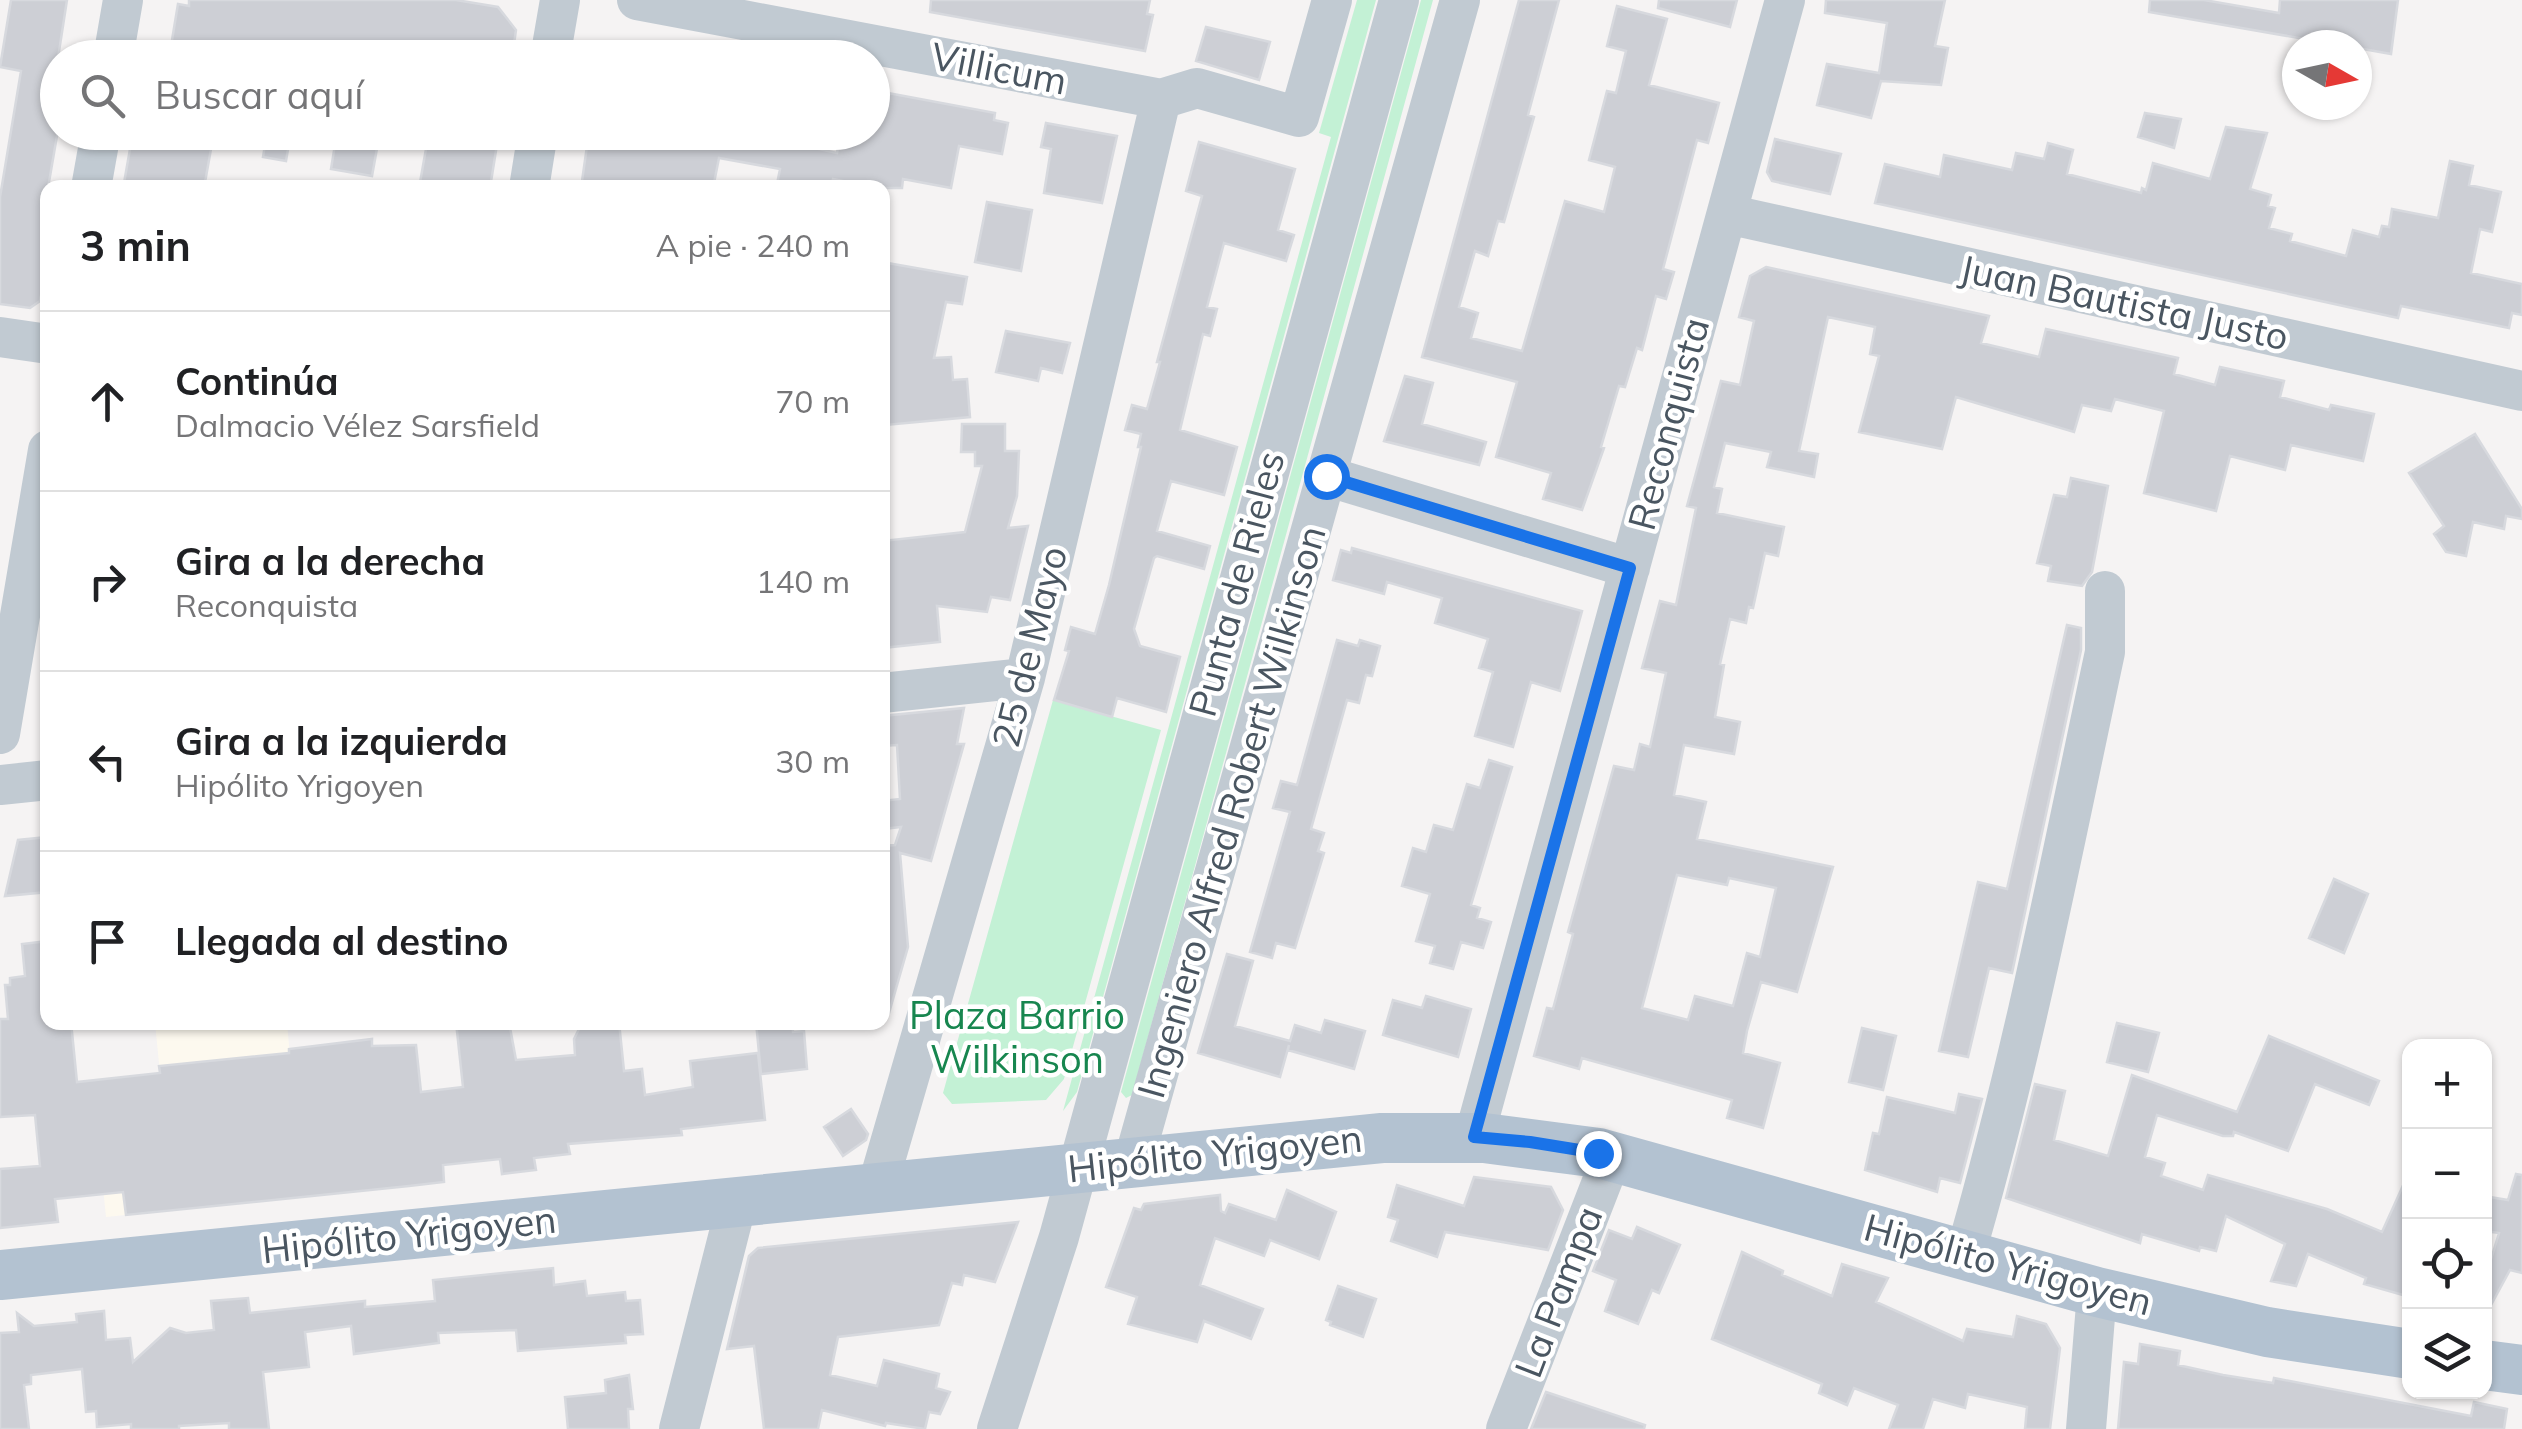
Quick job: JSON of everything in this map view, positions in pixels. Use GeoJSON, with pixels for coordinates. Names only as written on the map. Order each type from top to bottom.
{"type":"FeatureCollection","features":[{"type":"Feature","properties":{"kind":"main road","name":"Hipólito Yrigoyen"},"geometry":{"type":"LineString","coordinates":[[0,1275],[1382,1138],[1474,1137],[1612,1156],[2097,1292],[2266,1332],[2402,1353]]}},
{"type":"Feature","properties":{"kind":"main road"},"geometry":{"type":"LineString","coordinates":[[2492,1365],[2522,1370]]}},
{"type":"Feature","properties":{"kind":"street"},"geometry":{"type":"LineString","coordinates":[[116,40],[123,0]]}},
{"type":"Feature","properties":{"kind":"street"},"geometry":{"type":"LineString","coordinates":[[553,40],[560,0]]}},
{"type":"Feature","properties":{"kind":"street","name":"Villicum"},"geometry":{"type":"LineString","coordinates":[[637,0],[847,40]]}},
{"type":"Feature","properties":{"kind":"street","name":"Villicum"},"geometry":{"type":"LineString","coordinates":[[890,48],[1161,100],[1197,88],[1298,117],[1332,0]]}},
{"type":"Feature","properties":{"kind":"street","name":"Punta de Rieles"},"geometry":{"type":"LineString","coordinates":[[997,1429],[1059,1237],[1399,0]]}},
{"type":"Feature","properties":{"kind":"street","name":"Ingeniero Alfred Robert Wilkinson"},"geometry":{"type":"LineString","coordinates":[[1133,1163],[1460,0]]}},
{"type":"Feature","properties":{"kind":"street","name":"Reconquista"},"geometry":{"type":"LineString","coordinates":[[1474,1137],[1785,0]]}},
{"type":"Feature","properties":{"kind":"street","name":"25 de Mayo"},"geometry":{"type":"LineString","coordinates":[[878,1188],[1025,678],[1161,100]]}},
{"type":"Feature","properties":{"kind":"street"},"geometry":{"type":"LineString","coordinates":[[93,180],[98,150]]}},
{"type":"Feature","properties":{"kind":"street"},"geometry":{"type":"LineString","coordinates":[[530,180],[535,150]]}},
{"type":"Feature","properties":{"kind":"street","name":"Juan Bautista Justo"},"geometry":{"type":"LineString","coordinates":[[1726,214],[2522,391]]}},
{"type":"Feature","properties":{"kind":"street"},"geometry":{"type":"LineString","coordinates":[[0,336],[40,343]]}},
{"type":"Feature","properties":{"kind":"street"},"geometry":{"type":"LineString","coordinates":[[1326,476],[1630,568]]}},
{"type":"Feature","properties":{"kind":"street"},"geometry":{"type":"LineString","coordinates":[[0,734],[40,497]]}},
{"type":"Feature","properties":{"kind":"street"},"geometry":{"type":"LineString","coordinates":[[1965,1255],[2024,1026],[2105,652],[2105,591]]}},
{"type":"Feature","properties":{"kind":"street"},"geometry":{"type":"LineString","coordinates":[[890,692],[1025,678]]}},
{"type":"Feature","properties":{"kind":"street"},"geometry":{"type":"LineString","coordinates":[[0,786],[40,781]]}},
{"type":"Feature","properties":{"kind":"street","name":"La Pampa"},"geometry":{"type":"LineString","coordinates":[[1506,1429],[1612,1156]]}},
{"type":"Feature","properties":{"kind":"street"},"geometry":{"type":"LineString","coordinates":[[680,1429],[736,1202]]}},
{"type":"Feature","properties":{"kind":"street"},"geometry":{"type":"LineString","coordinates":[[2086,1429],[2097,1292]]}},
{"type":"Feature","properties":{"kind":"shaded area"},"geometry":{"type":"Polygon","coordinates":[[[156,1030],[288,1030],[303,1197],[106,1217],[92,1080],[160,1073],[156,1030]]]}},
{"type":"Feature","properties":{"kind":"green space"},"geometry":{"type":"Polygon","coordinates":[[[1357,0],[1376,0],[1077,1092],[1063,1111],[1331,137],[1319,133],[1357,0]]]}},
{"type":"Feature","properties":{"kind":"green space"},"geometry":{"type":"Polygon","coordinates":[[[1421,0],[1433,0],[1132,1095],[1126,1098],[1121,1092],[1421,0]]]}},
{"type":"Feature","properties":{"kind":"green space","name":"Plaza Barrio Wilkinson"},"geometry":{"type":"Polygon","coordinates":[[[1053,700],[1161,730],[1064,1079],[1046,1100],[952,1104],[943,1093],[1053,700]]]}},
{"type":"Feature","properties":{"kind":"building"},"geometry":{"type":"Polygon","coordinates":[[[11,0],[67,0],[61,40],[40,40],[40,150],[55,150],[49,180],[40,180],[40,301],[30,308],[0,304],[0,197],[21,71],[0,67],[11,0]]]}},
{"type":"Feature","properties":{"kind":"building"},"geometry":{"type":"Polygon","coordinates":[[[189,0],[456,0],[498,7],[516,30],[515,40],[172,40],[178,4],[189,6],[189,0]]]}},
{"type":"Feature","properties":{"kind":"building"},"geometry":{"type":"Polygon","coordinates":[[[931,0],[1150,0],[1147,14],[1153,15],[1145,51],[930,12],[931,0]]]}},
{"type":"Feature","properties":{"kind":"building"},"geometry":{"type":"Polygon","coordinates":[[[1519,0],[1559,0],[1528,115],[1534,117],[1504,222],[1498,221],[1488,256],[1475,251],[1459,307],[1478,313],[1471,338],[1522,351],[1565,201],[1604,212],[1615,167],[1589,160],[1607,91],[1616,93],[1626,51],[1607,46],[1617,6],[1667,19],[1649,85],[1719,103],[1708,143],[1697,140],[1663,269],[1674,272],[1666,299],[1656,296],[1642,350],[1637,348],[1625,387],[1619,386],[1601,447],[1604,448],[1582,510],[1543,499],[1551,473],[1496,457],[1517,382],[1422,357],[1519,0]]]}},
{"type":"Feature","properties":{"kind":"building"},"geometry":{"type":"Polygon","coordinates":[[[1659,0],[1737,0],[1730,27],[1658,8],[1659,0]]]}},
{"type":"Feature","properties":{"kind":"building"},"geometry":{"type":"Polygon","coordinates":[[[1826,0],[1945,0],[1935,46],[1948,48],[1941,85],[1881,81],[1871,118],[1817,105],[1827,64],[1879,73],[1887,23],[1825,13],[1826,0]]]}},
{"type":"Feature","properties":{"kind":"building"},"geometry":{"type":"Polygon","coordinates":[[[2150,0],[2204,0],[2279,13],[2280,0],[2398,0],[2391,54],[2372,51],[2372,30],[2282,30],[2282,35],[2149,12],[2150,0]]]}},
{"type":"Feature","properties":{"kind":"building"},"geometry":{"type":"Polygon","coordinates":[[[1206,27],[1270,42],[1259,80],[1196,61],[1206,27]]]}},
{"type":"Feature","properties":{"kind":"building"},"geometry":{"type":"Polygon","coordinates":[[[890,93],[995,113],[994,120],[1008,123],[1002,154],[959,146],[951,188],[903,179],[902,188],[890,188],[890,180],[778,180],[780,169],[719,158],[715,180],[582,180],[586,150],[837,153],[890,150],[890,93]]]}},
{"type":"Feature","properties":{"kind":"building"},"geometry":{"type":"Polygon","coordinates":[[[2145,113],[2181,119],[2174,148],[2138,137],[2145,113]]]}},
{"type":"Feature","properties":{"kind":"building"},"geometry":{"type":"Polygon","coordinates":[[[1046,123],[1117,136],[1102,203],[1044,193],[1051,149],[1041,147],[1046,123]]]}},
{"type":"Feature","properties":{"kind":"building"},"geometry":{"type":"Polygon","coordinates":[[[2226,127],[2267,133],[2250,189],[2271,195],[2268,206],[2275,208],[2269,228],[2292,234],[2290,241],[2346,256],[2353,230],[2379,237],[2382,226],[2389,227],[2392,209],[2438,218],[2450,161],[2473,166],[2469,185],[2501,192],[2492,232],[2480,229],[2471,273],[2522,284],[2522,315],[2512,313],[2509,328],[2401,306],[2398,318],[1875,203],[1885,164],[1940,177],[1944,155],[2012,170],[2016,153],[2044,159],[2048,143],[2073,150],[2067,174],[2141,193],[2142,188],[2146,190],[2153,163],[2210,179],[2226,127]]]}},
{"type":"Feature","properties":{"kind":"building"},"geometry":{"type":"Polygon","coordinates":[[[1775,139],[1841,154],[1830,194],[1772,181],[1767,172],[1775,139]]]}},
{"type":"Feature","properties":{"kind":"building"},"geometry":{"type":"Polygon","coordinates":[[[1199,142],[1295,169],[1278,230],[1294,235],[1286,261],[1224,243],[1207,307],[1217,309],[1210,336],[1203,334],[1180,430],[1237,447],[1224,495],[1171,481],[1157,531],[1210,546],[1204,569],[1154,558],[1134,629],[1140,646],[1180,657],[1166,712],[1117,698],[1112,717],[1054,700],[1069,651],[1065,650],[1071,627],[1095,634],[1109,585],[1141,447],[1141,434],[1125,430],[1132,405],[1147,409],[1160,362],[1202,196],[1186,191],[1199,142]]]}},
{"type":"Feature","properties":{"kind":"building"},"geometry":{"type":"Polygon","coordinates":[[[130,150],[211,150],[205,180],[125,180],[130,150]]]}},
{"type":"Feature","properties":{"kind":"building"},"geometry":{"type":"Polygon","coordinates":[[[264,150],[288,150],[286,161],[263,157],[264,150]]]}},
{"type":"Feature","properties":{"kind":"building"},"geometry":{"type":"Polygon","coordinates":[[[334,150],[377,150],[372,176],[331,169],[334,150]]]}},
{"type":"Feature","properties":{"kind":"building"},"geometry":{"type":"Polygon","coordinates":[[[426,150],[496,150],[491,180],[420,180],[426,150]]]}},
{"type":"Feature","properties":{"kind":"building"},"geometry":{"type":"Polygon","coordinates":[[[987,202],[1032,210],[1021,271],[975,262],[987,202]]]}},
{"type":"Feature","properties":{"kind":"building"},"geometry":{"type":"Polygon","coordinates":[[[890,263],[967,277],[962,304],[946,302],[934,358],[951,357],[953,380],[967,379],[970,417],[890,425],[890,263]]]}},
{"type":"Feature","properties":{"kind":"building"},"geometry":{"type":"Polygon","coordinates":[[[1766,267],[1989,316],[1981,343],[2039,357],[2046,329],[2178,358],[2174,374],[2215,385],[2220,367],[2284,381],[2280,397],[2329,410],[2331,405],[2374,414],[2363,461],[2291,445],[2285,470],[2230,456],[2216,511],[2144,493],[2164,411],[2115,399],[2111,411],[2082,405],[2074,432],[1956,397],[1942,449],[1859,432],[1879,356],[1870,354],[1875,327],[1828,317],[1799,451],[1818,454],[1814,477],[1767,467],[1771,452],[1725,443],[1714,487],[1722,489],[1717,513],[1784,527],[1778,556],[1765,553],[1746,623],[1730,619],[1720,664],[1724,665],[1715,717],[1740,722],[1734,754],[1684,745],[1674,795],[1706,802],[1697,839],[1833,867],[1797,992],[1761,982],[1747,1031],[1743,1053],[1780,1063],[1763,1128],[1727,1118],[1732,1100],[1582,1058],[1579,1069],[1534,1056],[1547,1008],[1553,1009],[1573,934],[1568,932],[1614,766],[1634,770],[1640,744],[1650,747],[1666,673],[1642,668],[1660,601],[1676,605],[1696,508],[1687,506],[1721,381],[1740,385],[1754,321],[1739,317],[1750,276],[1766,267]],[[1677,875],[1642,1008],[1688,1020],[1695,996],[1733,1006],[1747,953],[1760,957],[1776,888],[1729,878],[1727,885],[1677,875]]]}},
{"type":"Feature","properties":{"kind":"building"},"geometry":{"type":"Polygon","coordinates":[[[1006,331],[1070,343],[1062,373],[1041,368],[1038,381],[996,372],[1006,331]]]}},
{"type":"Feature","properties":{"kind":"building"},"geometry":{"type":"Polygon","coordinates":[[[1405,376],[1433,383],[1422,424],[1486,442],[1479,465],[1384,441],[1405,376]]]}},
{"type":"Feature","properties":{"kind":"building"},"geometry":{"type":"Polygon","coordinates":[[[962,424],[1005,424],[1005,451],[1019,451],[1017,496],[1008,528],[1028,526],[1010,600],[991,597],[987,612],[937,606],[940,642],[890,647],[890,540],[965,532],[982,466],[975,466],[975,452],[961,452],[962,424]]]}},
{"type":"Feature","properties":{"kind":"building"},"geometry":{"type":"Polygon","coordinates":[[[2475,434],[2522,509],[2522,519],[2506,516],[2504,529],[2473,522],[2466,556],[2446,552],[2434,534],[2444,526],[2409,473],[2475,434]]]}},
{"type":"Feature","properties":{"kind":"building"},"geometry":{"type":"Polygon","coordinates":[[[2071,478],[2108,486],[2092,572],[2082,586],[2048,581],[2051,566],[2037,563],[2054,495],[2067,497],[2071,478]]]}},
{"type":"Feature","properties":{"kind":"building"},"geometry":{"type":"Polygon","coordinates":[[[1352,548],[1582,611],[1560,691],[1531,682],[1513,747],[1475,736],[1493,672],[1479,668],[1488,639],[1435,623],[1442,598],[1387,582],[1384,594],[1333,580],[1341,550],[1351,553],[1352,548]]]}},
{"type":"Feature","properties":{"kind":"building"},"geometry":{"type":"Polygon","coordinates":[[[2067,625],[2081,628],[2081,650],[2012,973],[1989,968],[1968,1057],[1939,1051],[1978,882],[2007,889],[2067,625]]]}},
{"type":"Feature","properties":{"kind":"building"},"geometry":{"type":"Polygon","coordinates":[[[1337,640],[1358,646],[1360,640],[1380,646],[1372,676],[1366,675],[1359,703],[1347,700],[1311,829],[1324,833],[1318,851],[1324,853],[1295,948],[1276,943],[1272,958],[1250,952],[1290,812],[1273,808],[1281,781],[1297,785],[1337,640]]]}},
{"type":"Feature","properties":{"kind":"building"},"geometry":{"type":"Polygon","coordinates":[[[964,708],[957,744],[964,744],[931,861],[900,853],[908,947],[890,1010],[890,845],[895,845],[901,827],[890,828],[890,800],[900,799],[897,745],[890,745],[890,715],[964,708]]]}},
{"type":"Feature","properties":{"kind":"building"},"geometry":{"type":"Polygon","coordinates":[[[1489,760],[1512,767],[1471,905],[1480,908],[1477,918],[1491,922],[1483,948],[1461,942],[1453,969],[1430,963],[1435,946],[1416,941],[1430,894],[1402,886],[1413,848],[1426,852],[1434,825],[1453,830],[1467,784],[1480,788],[1489,760]]]}},
{"type":"Feature","properties":{"kind":"building"},"geometry":{"type":"Polygon","coordinates":[[[40,838],[40,893],[5,896],[18,840],[40,838]]]}},
{"type":"Feature","properties":{"kind":"building"},"geometry":{"type":"Polygon","coordinates":[[[2334,879],[2368,894],[2344,953],[2309,938],[2334,879]]]}},
{"type":"Feature","properties":{"kind":"building"},"geometry":{"type":"Polygon","coordinates":[[[40,942],[40,1030],[72,1030],[77,1082],[160,1073],[159,1066],[289,1053],[289,1049],[372,1039],[372,1046],[416,1045],[421,1092],[463,1087],[457,1030],[510,1030],[516,1060],[575,1055],[574,1039],[578,1030],[620,1030],[624,1071],[642,1069],[645,1095],[693,1087],[690,1061],[758,1053],[765,1120],[681,1129],[682,1135],[568,1144],[570,1154],[534,1158],[536,1170],[502,1174],[500,1159],[443,1165],[444,1182],[409,1186],[126,1215],[123,1192],[55,1199],[58,1222],[0,1228],[0,1169],[40,1166],[35,1115],[0,1117],[0,1019],[8,1019],[5,985],[10,985],[10,978],[25,976],[22,944],[40,942]]]}},
{"type":"Feature","properties":{"kind":"building"},"geometry":{"type":"Polygon","coordinates":[[[1227,954],[1253,961],[1235,1026],[1290,1041],[1295,1025],[1321,1033],[1325,1020],[1365,1031],[1354,1069],[1288,1050],[1289,1045],[1280,1077],[1198,1053],[1227,954]]]}},
{"type":"Feature","properties":{"kind":"building"},"geometry":{"type":"Polygon","coordinates":[[[1426,996],[1471,1009],[1458,1057],[1383,1035],[1393,1000],[1422,1008],[1426,996]]]}},
{"type":"Feature","properties":{"kind":"building"},"geometry":{"type":"Polygon","coordinates":[[[2117,1023],[2159,1033],[2148,1072],[2107,1062],[2117,1023]]]}},
{"type":"Feature","properties":{"kind":"building"},"geometry":{"type":"Polygon","coordinates":[[[1862,1028],[1896,1036],[1883,1090],[1849,1082],[1862,1028]]]}},
{"type":"Feature","properties":{"kind":"building"},"geometry":{"type":"Polygon","coordinates":[[[757,1030],[804,1031],[807,1069],[761,1074],[757,1030]]]}},
{"type":"Feature","properties":{"kind":"building"},"geometry":{"type":"Polygon","coordinates":[[[2269,1036],[2379,1081],[2369,1105],[2315,1084],[2288,1151],[2234,1132],[2233,1136],[2223,1136],[2157,1115],[2145,1157],[2165,1163],[2161,1176],[2203,1190],[2208,1175],[2327,1209],[2382,1232],[2402,1188],[2402,1295],[2364,1284],[2366,1278],[2308,1254],[2296,1286],[2271,1281],[2285,1244],[2226,1216],[2216,1251],[2200,1247],[2199,1251],[2142,1234],[2140,1243],[2006,1198],[2035,1084],[2065,1091],[2054,1140],[2108,1156],[2132,1075],[2237,1112],[2269,1036]]]}},
{"type":"Feature","properties":{"kind":"building"},"geometry":{"type":"Polygon","coordinates":[[[1959,1094],[1982,1099],[1960,1183],[1940,1178],[1937,1192],[1865,1170],[1873,1133],[1879,1134],[1887,1097],[1955,1113],[1959,1094]]]}},
{"type":"Feature","properties":{"kind":"building"},"geometry":{"type":"Polygon","coordinates":[[[851,1109],[868,1134],[866,1140],[843,1156],[824,1127],[851,1109]]]}},
{"type":"Feature","properties":{"kind":"building"},"geometry":{"type":"Polygon","coordinates":[[[2516,1174],[2522,1175],[2522,1273],[2510,1270],[2492,1303],[2492,1256],[2499,1233],[2492,1232],[2492,1197],[2508,1200],[2516,1174]]]}},
{"type":"Feature","properties":{"kind":"building"},"geometry":{"type":"Polygon","coordinates":[[[1474,1177],[1551,1187],[1563,1210],[1548,1250],[1445,1232],[1437,1257],[1391,1241],[1398,1220],[1388,1217],[1397,1185],[1464,1206],[1474,1177]]]}},
{"type":"Feature","properties":{"kind":"building"},"geometry":{"type":"Polygon","coordinates":[[[1287,1190],[1336,1212],[1319,1259],[1270,1240],[1264,1256],[1215,1238],[1200,1285],[1263,1309],[1251,1339],[1204,1321],[1197,1342],[1128,1324],[1137,1297],[1106,1287],[1134,1208],[1141,1210],[1144,1204],[1220,1195],[1221,1211],[1225,1213],[1229,1204],[1276,1220],[1287,1190]]]}},
{"type":"Feature","properties":{"kind":"building"},"geometry":{"type":"Polygon","coordinates":[[[1018,1222],[995,1282],[964,1275],[962,1285],[952,1283],[939,1325],[838,1337],[830,1375],[877,1386],[884,1360],[939,1374],[936,1388],[950,1392],[940,1414],[929,1412],[925,1429],[886,1423],[885,1426],[822,1410],[818,1429],[764,1429],[754,1346],[727,1349],[749,1256],[758,1248],[1018,1222]]]}},
{"type":"Feature","properties":{"kind":"building"},"geometry":{"type":"Polygon","coordinates":[[[1637,1227],[1680,1245],[1659,1293],[1652,1290],[1638,1324],[1605,1311],[1616,1280],[1593,1271],[1609,1230],[1632,1239],[1637,1227]]]}},
{"type":"Feature","properties":{"kind":"building"},"geometry":{"type":"Polygon","coordinates":[[[1742,1252],[1783,1271],[1782,1275],[1832,1296],[1842,1264],[1888,1278],[1876,1302],[1963,1341],[1967,1329],[2013,1337],[2017,1316],[2046,1324],[2060,1348],[2050,1429],[2025,1429],[2027,1407],[1968,1394],[1965,1408],[1933,1399],[1923,1429],[1889,1429],[1898,1405],[1854,1388],[1847,1405],[1819,1393],[1822,1384],[1712,1339],[1742,1252]]]}},
{"type":"Feature","properties":{"kind":"building"},"geometry":{"type":"Polygon","coordinates":[[[553,1268],[554,1285],[585,1281],[587,1296],[625,1292],[626,1301],[640,1300],[643,1334],[625,1335],[626,1343],[518,1351],[516,1330],[438,1333],[439,1343],[354,1354],[351,1326],[305,1332],[309,1367],[263,1372],[269,1429],[229,1429],[229,1423],[179,1429],[131,1429],[131,1424],[97,1427],[96,1411],[86,1412],[82,1369],[31,1375],[31,1384],[24,1385],[29,1429],[0,1429],[0,1333],[19,1332],[17,1313],[34,1326],[77,1322],[76,1314],[104,1311],[106,1340],[130,1338],[133,1362],[170,1328],[186,1333],[214,1330],[211,1301],[248,1298],[250,1313],[365,1301],[365,1307],[435,1301],[433,1280],[553,1268]]]}},
{"type":"Feature","properties":{"kind":"building"},"geometry":{"type":"Polygon","coordinates":[[[1338,1286],[1376,1299],[1363,1337],[1326,1320],[1338,1286]]]}},
{"type":"Feature","properties":{"kind":"building"},"geometry":{"type":"Polygon","coordinates":[[[2140,1344],[2180,1351],[2178,1365],[2223,1375],[2273,1383],[2274,1378],[2471,1416],[2474,1402],[2507,1409],[2504,1429],[2118,1429],[2124,1362],[2138,1364],[2140,1344]]]}},
{"type":"Feature","properties":{"kind":"building"},"geometry":{"type":"Polygon","coordinates":[[[629,1375],[633,1409],[628,1409],[629,1429],[568,1429],[565,1397],[606,1393],[605,1380],[629,1375]]]}},
{"type":"Feature","properties":{"kind":"building"},"geometry":{"type":"Polygon","coordinates":[[[1546,1392],[1645,1425],[1644,1429],[1531,1429],[1546,1392]]]}},
{"type":"Feature","properties":{"kind":"route"},"geometry":{"type":"LineString","coordinates":[[1326,476],[1630,568],[1474,1137],[1598,1153]]}}]}
